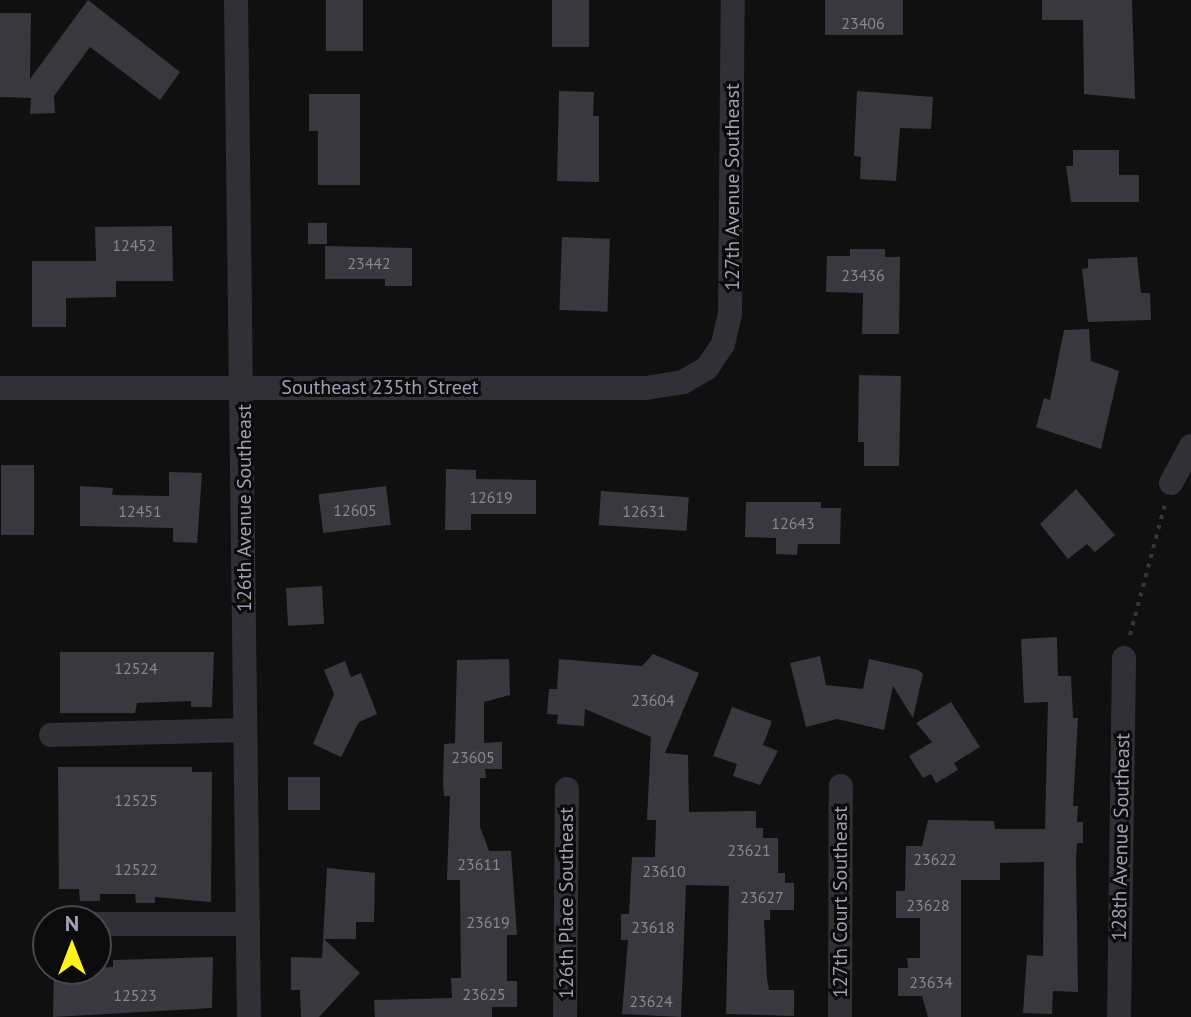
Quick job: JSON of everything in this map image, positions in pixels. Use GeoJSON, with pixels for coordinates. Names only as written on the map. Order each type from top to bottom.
{"type":"FeatureCollection","features":[{"type":"Feature","properties":{"kind":"street","name":"126th Avenue Southeast"},"geometry":{"type":"LineString","coordinates":[[236,0],[244,387],[249,1017]]}},
{"type":"Feature","properties":{"kind":"street","name":"127th Avenue Southeast"},"geometry":{"type":"LineString","coordinates":[[707,368],[723,344],[733,286],[733,0]]}},
{"type":"Feature","properties":{"kind":"street","name":"Southeast 235th Street"},"geometry":{"type":"LineString","coordinates":[[0,388],[646,388],[683,382],[707,368]]}},
{"type":"Feature","properties":{"kind":"street"},"geometry":{"type":"LineString","coordinates":[[1171,483],[1191,446]]}},
{"type":"Feature","properties":{"kind":"street","name":"128th Avenue Southeast"},"geometry":{"type":"LineString","coordinates":[[1119,1017],[1124,658]]}},
{"type":"Feature","properties":{"kind":"street"},"geometry":{"type":"LineString","coordinates":[[51,735],[245,730]]}},
{"type":"Feature","properties":{"kind":"street","name":"127th Court Southeast"},"geometry":{"type":"LineString","coordinates":[[840,1017],[841,786]]}},
{"type":"Feature","properties":{"kind":"street","name":"126th Place Southeast"},"geometry":{"type":"LineString","coordinates":[[565,1017],[567,789]]}},
{"type":"Feature","properties":{"kind":"street"},"geometry":{"type":"LineString","coordinates":[[112,924],[248,924]]}},
{"type":"Feature","properties":{"kind":"path"},"geometry":{"type":"LineString","coordinates":[[1124,658],[1171,483]]}},
{"type":"Feature","properties":{"kind":"building"},"geometry":{"type":"Polygon","coordinates":[[[88,0],[180,72],[160,100],[90,47],[54,96],[55,113],[30,114],[31,98],[0,97],[0,13],[31,13],[30,79],[88,0]]]}},
{"type":"Feature","properties":{"kind":"building"},"geometry":{"type":"Polygon","coordinates":[[[326,0],[363,0],[363,51],[326,51],[326,0]]]}},
{"type":"Feature","properties":{"kind":"building"},"geometry":{"type":"Polygon","coordinates":[[[552,0],[589,0],[589,47],[552,47],[552,0]]]}},
{"type":"Feature","properties":{"kind":"building"},"geometry":{"type":"Polygon","coordinates":[[[825,0],[903,0],[903,35],[825,35],[825,0]]]}},
{"type":"Feature","properties":{"kind":"building"},"geometry":{"type":"Polygon","coordinates":[[[1042,0],[1132,0],[1135,99],[1084,94],[1083,20],[1042,20],[1042,0]]]}},
{"type":"Feature","properties":{"kind":"building"},"geometry":{"type":"Polygon","coordinates":[[[559,91],[594,92],[593,116],[599,116],[599,182],[557,181],[559,91]]]}},
{"type":"Feature","properties":{"kind":"building"},"geometry":{"type":"Polygon","coordinates":[[[857,91],[933,97],[931,129],[900,128],[896,181],[860,179],[861,157],[854,156],[857,91]]]}},
{"type":"Feature","properties":{"kind":"building"},"geometry":{"type":"Polygon","coordinates":[[[309,94],[360,94],[360,185],[318,185],[318,131],[309,131],[309,94]]]}},
{"type":"Feature","properties":{"kind":"building"},"geometry":{"type":"Polygon","coordinates":[[[1073,150],[1119,150],[1119,175],[1139,175],[1139,202],[1071,202],[1066,166],[1073,166],[1073,150]]]}},
{"type":"Feature","properties":{"kind":"building"},"geometry":{"type":"Polygon","coordinates":[[[308,223],[327,223],[327,244],[308,244],[308,223]]]}},
{"type":"Feature","properties":{"kind":"building"},"geometry":{"type":"Polygon","coordinates":[[[172,226],[173,281],[116,281],[116,297],[66,298],[66,327],[32,327],[32,261],[96,261],[95,227],[172,226]]]}},
{"type":"Feature","properties":{"kind":"building"},"geometry":{"type":"Polygon","coordinates":[[[562,237],[610,239],[607,312],[559,310],[562,237]]]}},
{"type":"Feature","properties":{"kind":"building"},"geometry":{"type":"Polygon","coordinates":[[[325,246],[412,248],[412,286],[385,286],[385,279],[325,279],[325,246]]]}},
{"type":"Feature","properties":{"kind":"building"},"geometry":{"type":"Polygon","coordinates":[[[850,249],[885,249],[885,257],[900,257],[899,334],[862,334],[863,293],[826,292],[827,256],[850,256],[850,249]]]}},
{"type":"Feature","properties":{"kind":"building"},"geometry":{"type":"Polygon","coordinates":[[[1137,257],[1141,293],[1150,293],[1151,320],[1088,322],[1082,269],[1088,268],[1088,259],[1137,257]]]}},
{"type":"Feature","properties":{"kind":"building"},"geometry":{"type":"Polygon","coordinates":[[[1089,329],[1091,361],[1119,371],[1101,449],[1036,427],[1044,398],[1050,400],[1064,330],[1089,329]]]}},
{"type":"Feature","properties":{"kind":"building"},"geometry":{"type":"Polygon","coordinates":[[[859,375],[901,376],[899,466],[864,466],[864,442],[858,442],[859,375]]]}},
{"type":"Feature","properties":{"kind":"building"},"geometry":{"type":"Polygon","coordinates":[[[1,465],[34,465],[34,535],[1,535],[1,465]]]}},
{"type":"Feature","properties":{"kind":"building"},"geometry":{"type":"Polygon","coordinates":[[[446,469],[476,470],[476,479],[536,480],[536,514],[471,514],[471,530],[445,530],[446,469]]]}},
{"type":"Feature","properties":{"kind":"building"},"geometry":{"type":"Polygon","coordinates":[[[169,472],[202,473],[197,543],[173,542],[173,528],[80,526],[80,486],[113,488],[112,495],[169,496],[169,472]]]}},
{"type":"Feature","properties":{"kind":"building"},"geometry":{"type":"Polygon","coordinates":[[[386,486],[391,525],[323,533],[319,494],[386,486]]]}},
{"type":"Feature","properties":{"kind":"building"},"geometry":{"type":"Polygon","coordinates":[[[1076,489],[1115,535],[1095,552],[1087,544],[1068,559],[1040,524],[1076,489]]]}},
{"type":"Feature","properties":{"kind":"building"},"geometry":{"type":"Polygon","coordinates":[[[601,491],[689,497],[686,531],[599,525],[601,491]]]}},
{"type":"Feature","properties":{"kind":"building"},"geometry":{"type":"Polygon","coordinates":[[[746,502],[821,502],[821,508],[841,508],[840,544],[798,544],[797,555],[776,554],[776,538],[745,537],[746,502]]]}},
{"type":"Feature","properties":{"kind":"building"},"geometry":{"type":"Polygon","coordinates":[[[322,586],[324,624],[288,626],[286,588],[322,586]]]}},
{"type":"Feature","properties":{"kind":"building"},"geometry":{"type":"Polygon","coordinates":[[[1057,637],[1058,676],[1071,676],[1073,718],[1078,718],[1073,806],[1078,806],[1077,822],[1083,822],[1083,843],[1077,843],[1076,860],[1078,992],[1053,991],[1052,1014],[1023,1013],[1027,955],[1043,956],[1044,862],[1000,863],[1000,880],[961,880],[961,1017],[928,1017],[922,996],[898,996],[898,968],[908,968],[907,958],[920,958],[920,918],[896,918],[896,891],[905,891],[906,846],[922,846],[928,820],[994,821],[995,829],[1045,829],[1048,702],[1024,703],[1021,639],[1057,637]]]}},
{"type":"Feature","properties":{"kind":"building"},"geometry":{"type":"Polygon","coordinates":[[[60,652],[214,652],[212,707],[191,707],[191,701],[137,703],[135,713],[60,713],[60,652]]]}},
{"type":"Feature","properties":{"kind":"building"},"geometry":{"type":"Polygon","coordinates":[[[653,654],[699,673],[665,753],[688,755],[689,812],[756,811],[756,828],[763,828],[763,838],[778,838],[778,873],[785,873],[785,883],[794,883],[794,910],[770,910],[770,920],[764,920],[767,978],[769,990],[794,990],[794,1016],[726,1014],[729,886],[686,885],[681,1017],[622,1014],[628,940],[621,940],[621,914],[629,914],[632,857],[655,857],[656,820],[647,820],[651,737],[585,709],[584,726],[557,724],[558,715],[547,714],[549,689],[557,689],[559,659],[642,666],[653,654]]]}},
{"type":"Feature","properties":{"kind":"building"},"geometry":{"type":"Polygon","coordinates":[[[820,656],[826,685],[863,689],[869,659],[918,670],[923,674],[913,718],[893,686],[884,730],[837,719],[806,727],[790,663],[820,656]]]}},
{"type":"Feature","properties":{"kind":"building"},"geometry":{"type":"Polygon","coordinates":[[[509,659],[510,695],[484,702],[484,743],[502,742],[502,769],[485,769],[486,778],[480,778],[480,827],[489,851],[511,851],[517,935],[507,935],[507,981],[517,981],[517,1007],[492,1007],[492,1017],[375,1017],[374,1000],[452,998],[451,978],[461,978],[460,880],[447,880],[450,796],[444,796],[444,744],[455,743],[457,660],[509,659]]]}},
{"type":"Feature","properties":{"kind":"building"},"geometry":{"type":"Polygon","coordinates":[[[345,661],[351,677],[361,673],[377,714],[359,722],[341,757],[313,744],[334,694],[324,670],[345,661]]]}},
{"type":"Feature","properties":{"kind":"building"},"geometry":{"type":"Polygon","coordinates":[[[951,702],[980,747],[954,763],[958,770],[936,783],[931,774],[923,778],[909,756],[932,742],[916,723],[951,702]]]}},
{"type":"Feature","properties":{"kind":"building"},"geometry":{"type":"Polygon","coordinates":[[[732,707],[772,721],[763,745],[778,751],[760,785],[733,776],[737,764],[713,756],[732,707]]]}},
{"type":"Feature","properties":{"kind":"building"},"geometry":{"type":"Polygon","coordinates":[[[58,767],[192,767],[192,772],[212,772],[211,902],[155,897],[155,903],[136,903],[135,894],[100,894],[100,901],[80,901],[79,889],[59,889],[58,767]]]}},
{"type":"Feature","properties":{"kind":"building"},"geometry":{"type":"Polygon","coordinates":[[[288,777],[320,777],[320,810],[288,810],[288,777]]]}},
{"type":"Feature","properties":{"kind":"building"},"geometry":{"type":"Polygon","coordinates":[[[327,868],[375,873],[374,922],[356,922],[356,939],[324,939],[360,973],[319,1017],[301,1017],[300,990],[291,990],[291,957],[322,958],[327,868]]]}},
{"type":"Feature","properties":{"kind":"building"},"geometry":{"type":"Polygon","coordinates":[[[213,957],[212,1008],[53,1017],[54,985],[112,985],[113,960],[213,957]]]}}]}
